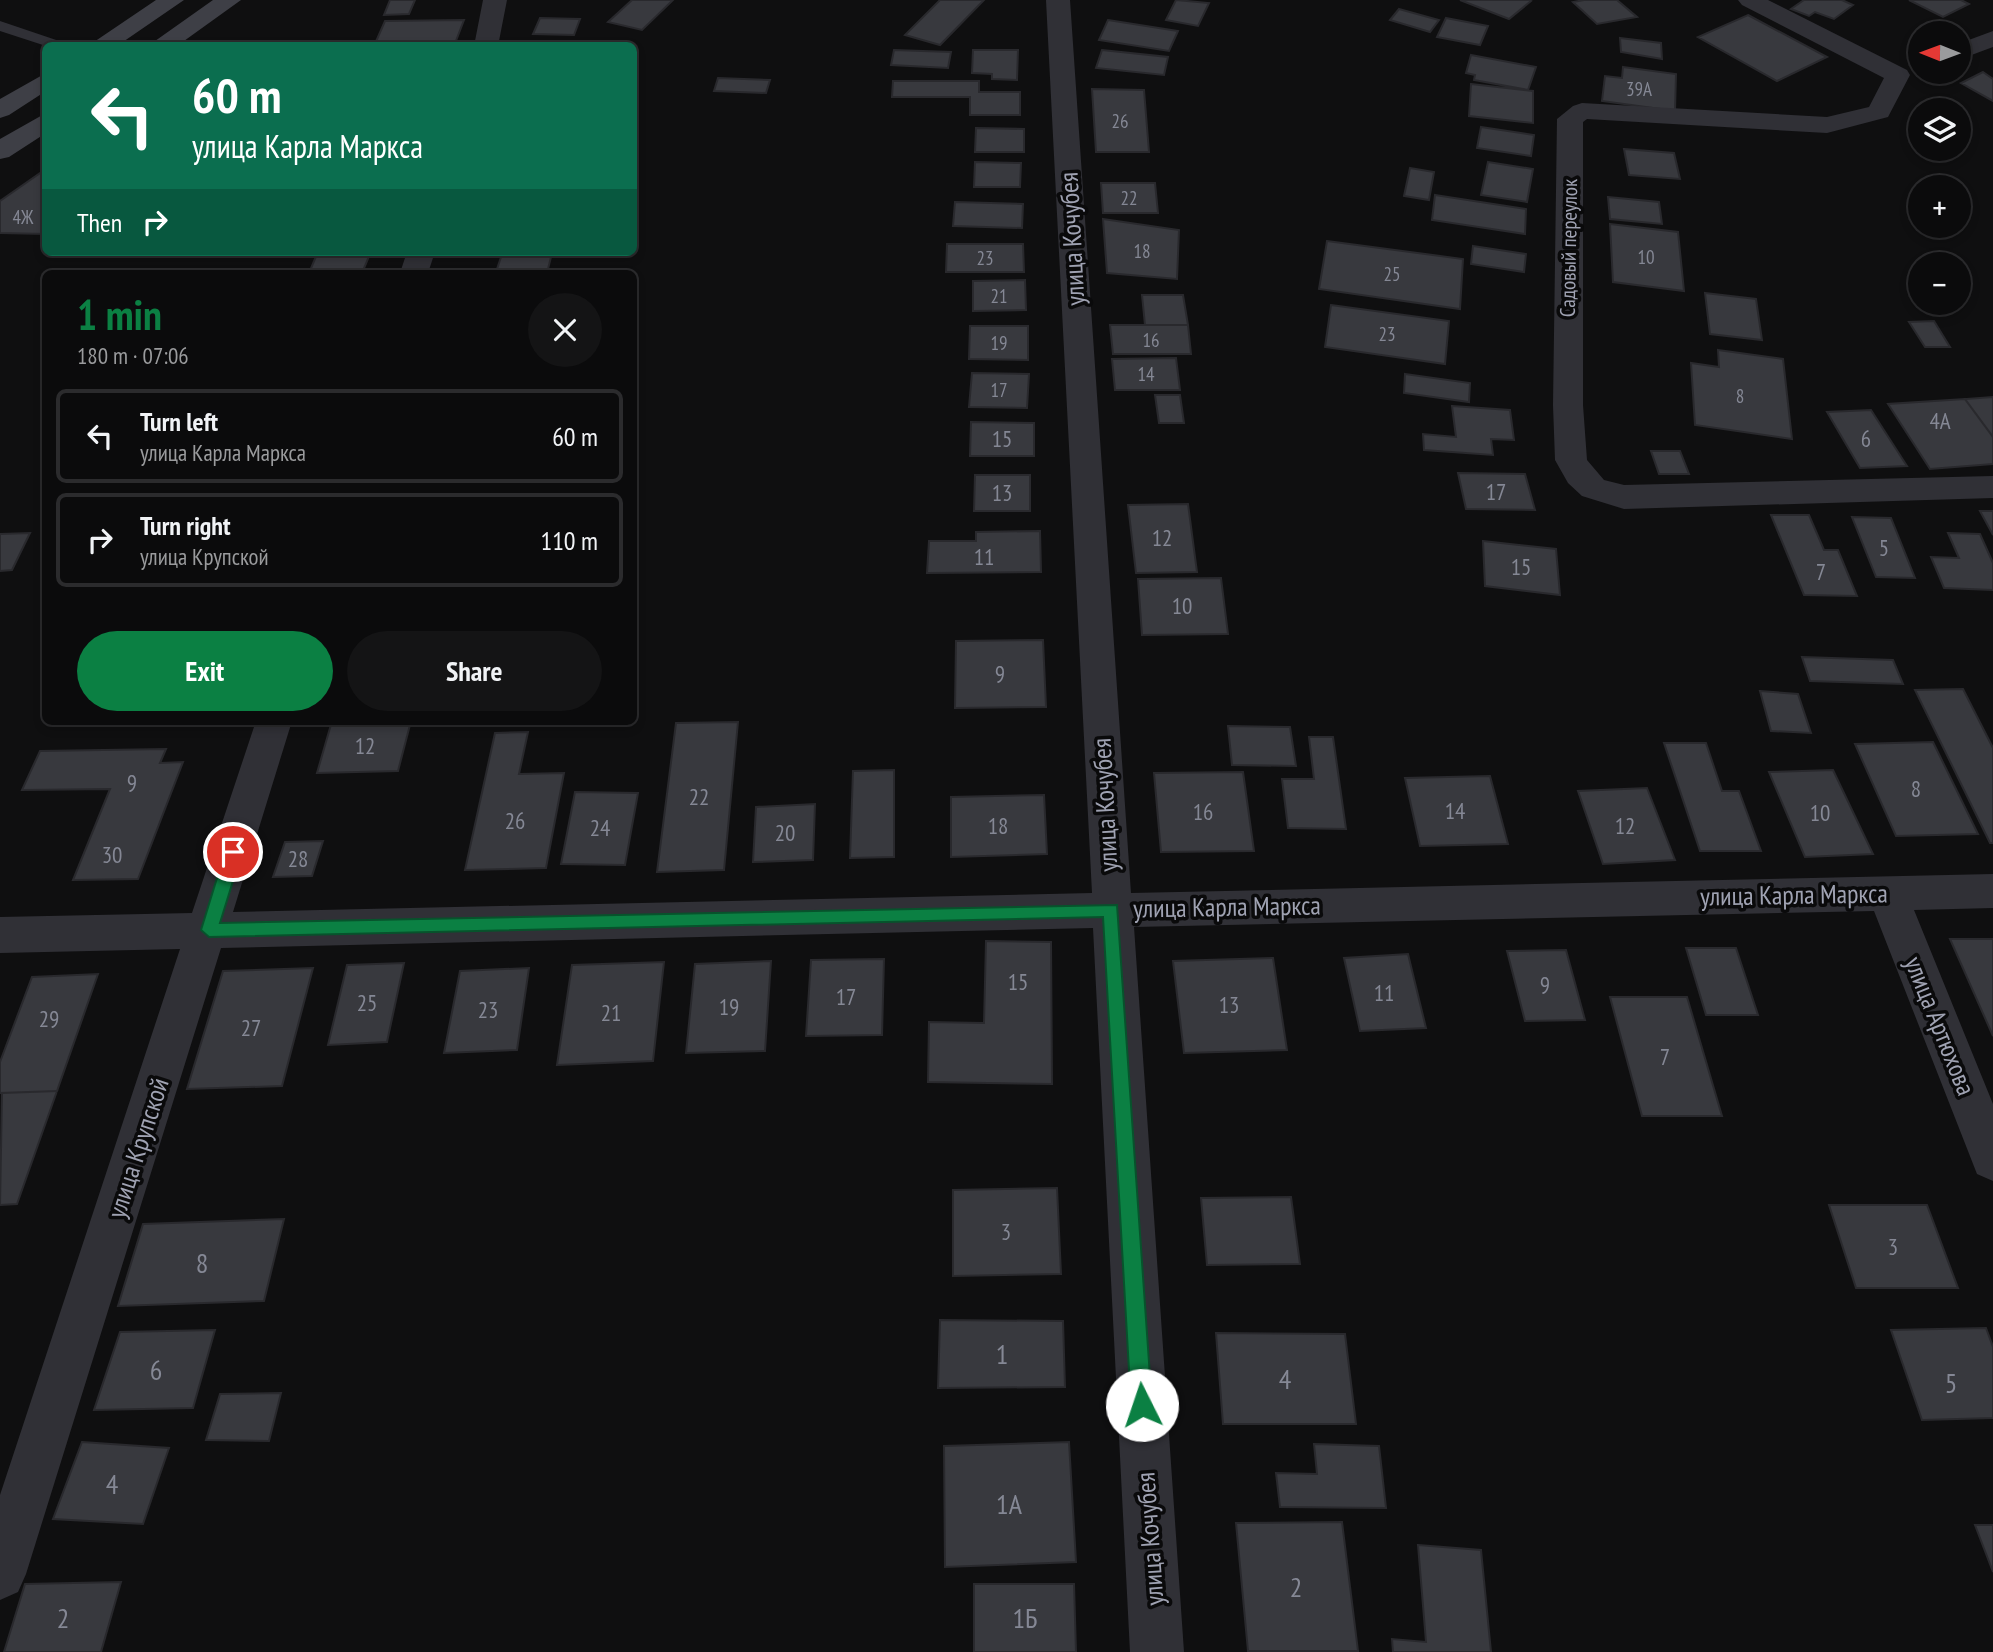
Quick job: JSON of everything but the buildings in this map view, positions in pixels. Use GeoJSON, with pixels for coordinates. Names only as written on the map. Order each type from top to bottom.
{"type":"FeatureCollection","features":[{"type":"Feature","properties":{"kind":"main road"},"geometry":{"type":"LineString","coordinates":[[106,42],[172,0]]}},
{"type":"Feature","properties":{"kind":"main road"},"geometry":{"type":"LineString","coordinates":[[166,42],[229,0]]}},
{"type":"Feature","properties":{"kind":"main road"},"geometry":{"type":"LineString","coordinates":[[0,110],[42,83]]}},
{"type":"Feature","properties":{"kind":"main road"},"geometry":{"type":"LineString","coordinates":[[0,151],[42,124]]}},
{"type":"Feature","properties":{"kind":"street"},"geometry":{"type":"LineString","coordinates":[[486,42],[495,0]]}},
{"type":"Feature","properties":{"kind":"street","name":"улица Кочубея"},"geometry":{"type":"LineString","coordinates":[[1058,0],[1157,1652]]}},
{"type":"Feature","properties":{"kind":"street","name":"Садовый переулок"},"geometry":{"type":"LineString","coordinates":[[1751,0],[1908,71]]}},
{"type":"Feature","properties":{"kind":"street"},"geometry":{"type":"LineString","coordinates":[[1971,47],[1993,38]]}},
{"type":"Feature","properties":{"kind":"street","name":"Садовый переулок"},"geometry":{"type":"LineString","coordinates":[[1908,72],[1879,112],[1827,125],[1582,111],[1570,119],[1568,405],[1571,460],[1578,475],[1593,488],[1624,497],[1993,487]]}},
{"type":"Feature","properties":{"kind":"street","name":"улица Крупской"},"geometry":{"type":"LineString","coordinates":[[0,1574],[273,725]]}},
{"type":"Feature","properties":{"kind":"street","name":"улица Карла Маркса"},"geometry":{"type":"LineString","coordinates":[[0,934],[1993,891]]}},
{"type":"Feature","properties":{"kind":"street","name":"улица Артюхова"},"geometry":{"type":"LineString","coordinates":[[1887,893],[1993,1159]]}},
{"type":"Feature","properties":{"kind":"lane"},"geometry":{"type":"LineString","coordinates":[[0,26],[48,42]]}},
{"type":"Feature","properties":{"kind":"route"},"geometry":{"type":"LineString","coordinates":[[233,852],[209,930],[1111,910],[1142,1405]]}}]}
